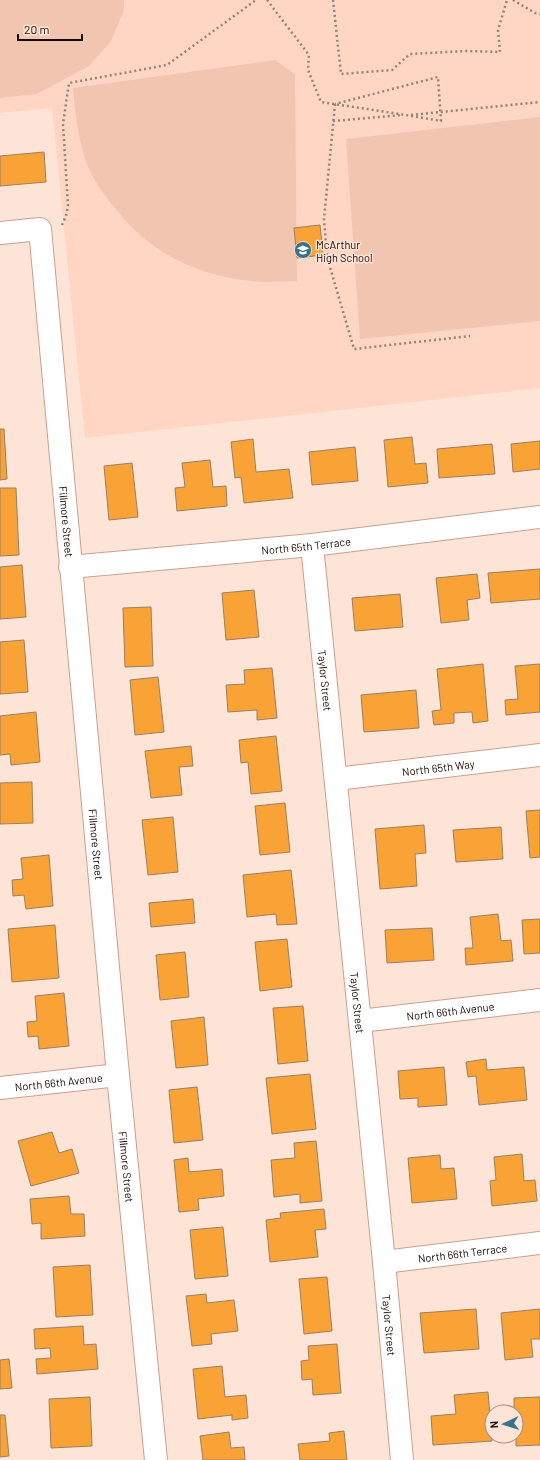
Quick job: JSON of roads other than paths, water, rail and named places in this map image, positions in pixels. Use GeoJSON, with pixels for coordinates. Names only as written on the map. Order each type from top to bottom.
{"type":"FeatureCollection","features":[{"type":"Feature","properties":{"kind":"street","name":"Fillmore Street"},"geometry":{"type":"LineString","coordinates":[[0,233],[50,229],[70,567],[156,1460]]}},
{"type":"Feature","properties":{"kind":"street","name":"North 65th Terrace"},"geometry":{"type":"LineString","coordinates":[[70,567],[312,545],[540,517]]}},
{"type":"Feature","properties":{"kind":"street","name":"Taylor Street"},"geometry":{"type":"LineString","coordinates":[[312,545],[384,1262],[402,1460]]}},
{"type":"Feature","properties":{"kind":"street","name":"North 65th Way"},"geometry":{"type":"LineString","coordinates":[[336,779],[540,755]]}},
{"type":"Feature","properties":{"kind":"street","name":"North 66th Avenue"},"geometry":{"type":"LineString","coordinates":[[360,1021],[540,1000]]}},
{"type":"Feature","properties":{"kind":"street","name":"North 66th Avenue"},"geometry":{"type":"LineString","coordinates":[[0,1088],[118,1075]]}},
{"type":"Feature","properties":{"kind":"street","name":"North 66th Terrace"},"geometry":{"type":"LineString","coordinates":[[384,1262],[540,1244]]}},
{"type":"Feature","properties":{"kind":"place","name":"McArthur High School"},"geometry":{"type":"Point","coordinates":[303,250]}}]}
